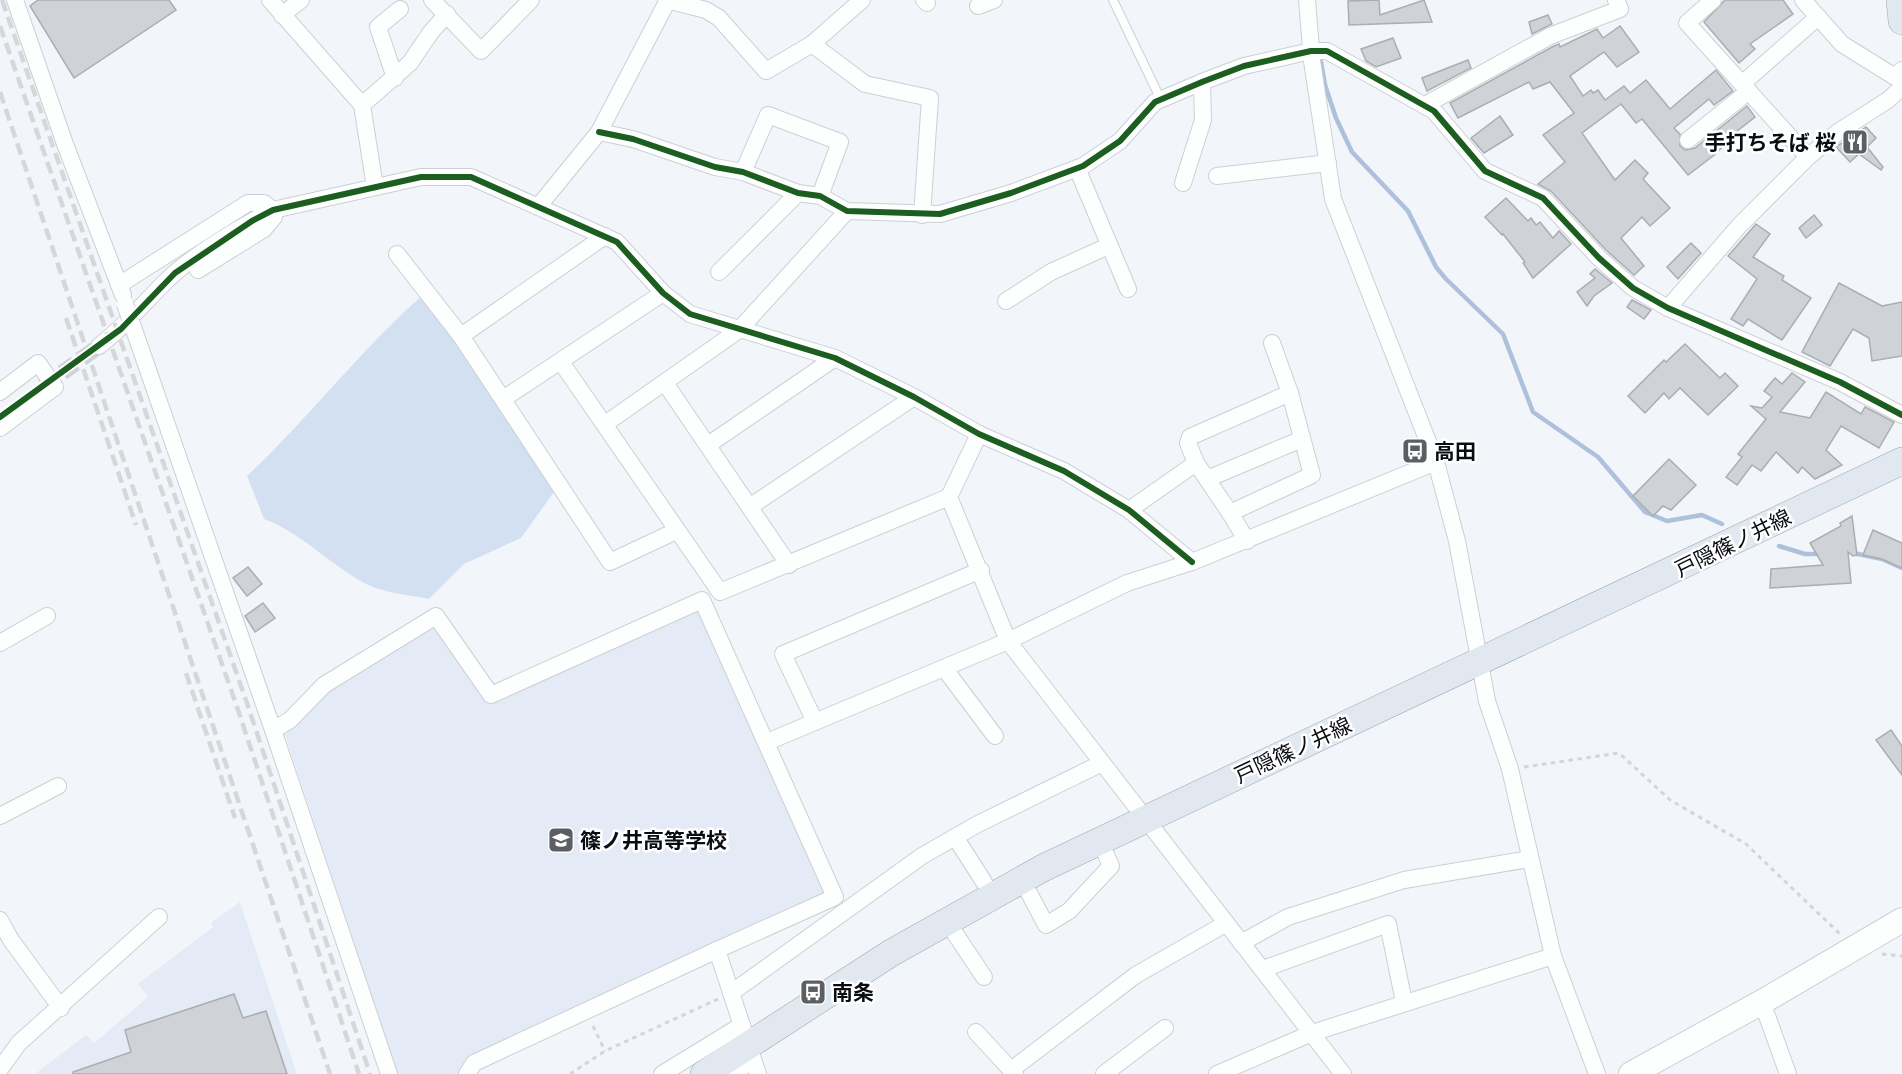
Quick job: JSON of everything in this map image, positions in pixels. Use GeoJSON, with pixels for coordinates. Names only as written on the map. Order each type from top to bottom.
{"type":"FeatureCollection","features":[{"type":"Feature","properties":{"kind":"main road"},"geometry":{"type":"LineString","coordinates":[[1900,0],[1902,21]]}},
{"type":"Feature","properties":{"kind":"main road","name":"戸隠篠ノ井線"},"geometry":{"type":"LineString","coordinates":[[704,1074],[750,1051],[946,920],[1100,841],[1902,461]]}},
{"type":"Feature","properties":{"kind":"street"},"geometry":{"type":"LineString","coordinates":[[15,0],[65,144],[120,285],[389,1074]]}},
{"type":"Feature","properties":{"kind":"street"},"geometry":{"type":"LineString","coordinates":[[270,0],[362,105],[375,187]]}},
{"type":"Feature","properties":{"kind":"street"},"geometry":{"type":"LineString","coordinates":[[282,15],[301,0]]}},
{"type":"Feature","properties":{"kind":"street"},"geometry":{"type":"LineString","coordinates":[[432,0],[481,51],[531,0]]}},
{"type":"Feature","properties":{"kind":"street"},"geometry":{"type":"LineString","coordinates":[[538,207],[599,132],[667,0],[712,5],[719,18],[766,71],[812,44],[862,0]]}},
{"type":"Feature","properties":{"kind":"street"},"geometry":{"type":"LineString","coordinates":[[978,6],[994,0]]}},
{"type":"Feature","properties":{"kind":"street"},"geometry":{"type":"LineString","coordinates":[[1307,0],[1311,51],[1333,199],[1436,462],[1457,541],[1478,663],[1487,701],[1510,769],[1553,956],[1597,1074]]}},
{"type":"Feature","properties":{"kind":"street"},"geometry":{"type":"LineString","coordinates":[[1425,105],[1550,36],[1620,9],[1616,0]]}},
{"type":"Feature","properties":{"kind":"street"},"geometry":{"type":"LineString","coordinates":[[1713,0],[1687,23],[1808,157]]}},
{"type":"Feature","properties":{"kind":"street"},"geometry":{"type":"LineString","coordinates":[[1803,0],[1842,44],[1895,77],[1902,70]]}},
{"type":"Feature","properties":{"kind":"street"},"geometry":{"type":"LineString","coordinates":[[395,78],[378,27],[400,9]]}},
{"type":"Feature","properties":{"kind":"street"},"geometry":{"type":"LineString","coordinates":[[362,105],[395,78],[421,50],[431,32],[447,15]]}},
{"type":"Feature","properties":{"kind":"street"},"geometry":{"type":"LineString","coordinates":[[1688,140],[1818,18]]}},
{"type":"Feature","properties":{"kind":"street"},"geometry":{"type":"LineString","coordinates":[[812,44],[866,84],[930,98],[922,215]]}},
{"type":"Feature","properties":{"kind":"street"},"geometry":{"type":"LineString","coordinates":[[599,132],[633,139],[715,167],[742,172],[798,193],[820,196],[846,211],[940,214],[1011,193],[1077,168],[1120,141],[1155,102],[1161,99],[1244,66],[1311,51],[1327,51],[1425,105],[1452,129],[1485,171],[1543,198],[1599,258],[1633,288],[1668,308],[1840,382],[1902,415]]}},
{"type":"Feature","properties":{"kind":"street"},"geometry":{"type":"LineString","coordinates":[[1183,183],[1203,120],[1202,82]]}},
{"type":"Feature","properties":{"kind":"street"},"geometry":{"type":"LineString","coordinates":[[1668,308],[1739,226],[1808,157],[1838,132],[1888,100],[1902,87]]}},
{"type":"Feature","properties":{"kind":"street"},"geometry":{"type":"LineString","coordinates":[[742,172],[768,115],[840,142],[820,196]]}},
{"type":"Feature","properties":{"kind":"street"},"geometry":{"type":"LineString","coordinates":[[1216,176],[1328,164]]}},
{"type":"Feature","properties":{"kind":"street"},"geometry":{"type":"LineString","coordinates":[[1077,168],[1128,289]]}},
{"type":"Feature","properties":{"kind":"street"},"geometry":{"type":"LineString","coordinates":[[99,346],[130,321],[175,273],[252,221],[273,210],[421,177],[471,177],[510,192],[617,242],[663,293],[690,314],[835,358],[914,397],[979,434],[1064,471],[1129,510],[1192,562]]}},
{"type":"Feature","properties":{"kind":"street"},"geometry":{"type":"LineString","coordinates":[[719,272],[798,193]]}},
{"type":"Feature","properties":{"kind":"street"},"geometry":{"type":"LineString","coordinates":[[120,285],[248,203],[264,203],[273,210],[274,218],[264,229],[175,287],[133,327]]}},
{"type":"Feature","properties":{"kind":"street"},"geometry":{"type":"LineString","coordinates":[[605,424],[739,330],[846,211]]}},
{"type":"Feature","properties":{"kind":"street"},"geometry":{"type":"LineString","coordinates":[[461,336],[605,236]]}},
{"type":"Feature","properties":{"kind":"street"},"geometry":{"type":"LineString","coordinates":[[1006,301],[1051,272],[1108,246]]}},
{"type":"Feature","properties":{"kind":"street"},"geometry":{"type":"LineString","coordinates":[[397,254],[461,336],[610,562],[676,531]]}},
{"type":"Feature","properties":{"kind":"street"},"geometry":{"type":"LineString","coordinates":[[502,399],[663,293]]}},
{"type":"Feature","properties":{"kind":"street"},"geometry":{"type":"LineString","coordinates":[[1230,513],[1312,475],[1290,393],[1272,343]]}},
{"type":"Feature","properties":{"kind":"street"},"geometry":{"type":"LineString","coordinates":[[708,445],[835,358]]}},
{"type":"Feature","properties":{"kind":"street"},"geometry":{"type":"LineString","coordinates":[[561,362],[720,592],[949,497],[979,434]]}},
{"type":"Feature","properties":{"kind":"street"},"geometry":{"type":"LineString","coordinates":[[0,392],[38,363],[56,387],[0,428]]}},
{"type":"Feature","properties":{"kind":"street"},"geometry":{"type":"LineString","coordinates":[[665,383],[751,506],[789,565]]}},
{"type":"Feature","properties":{"kind":"street"},"geometry":{"type":"LineString","coordinates":[[0,417],[43,387]]}},
{"type":"Feature","properties":{"kind":"street"},"geometry":{"type":"LineString","coordinates":[[1246,541],[1196,463],[1188,443],[1190,436],[1290,393]]}},
{"type":"Feature","properties":{"kind":"street"},"geometry":{"type":"LineString","coordinates":[[751,506],[914,397]]}},
{"type":"Feature","properties":{"kind":"street"},"geometry":{"type":"LineString","coordinates":[[1207,479],[1302,439]]}},
{"type":"Feature","properties":{"kind":"street"},"geometry":{"type":"LineString","coordinates":[[767,742],[1008,640],[1127,583],[1192,562],[1246,541],[1436,462]]}},
{"type":"Feature","properties":{"kind":"street"},"geometry":{"type":"LineString","coordinates":[[1129,510],[1196,463]]}},
{"type":"Feature","properties":{"kind":"street"},"geometry":{"type":"LineString","coordinates":[[949,497],[1008,640],[1343,1074]]}},
{"type":"Feature","properties":{"kind":"street"},"geometry":{"type":"LineString","coordinates":[[815,723],[783,654],[981,570]]}},
{"type":"Feature","properties":{"kind":"street"},"geometry":{"type":"LineString","coordinates":[[273,730],[290,720],[324,685],[436,616],[491,695],[702,600],[840,903]]}},
{"type":"Feature","properties":{"kind":"street"},"geometry":{"type":"LineString","coordinates":[[0,643],[47,616]]}},
{"type":"Feature","properties":{"kind":"street"},"geometry":{"type":"LineString","coordinates":[[944,668],[995,736]]}},
{"type":"Feature","properties":{"kind":"street"},"geometry":{"type":"LineString","coordinates":[[466,1074],[474,1063],[717,950],[840,903],[955,837],[1102,763]]}},
{"type":"Feature","properties":{"kind":"street"},"geometry":{"type":"LineString","coordinates":[[0,816],[58,786]]}},
{"type":"Feature","properties":{"kind":"street"},"geometry":{"type":"LineString","coordinates":[[955,837],[984,882]]}},
{"type":"Feature","properties":{"kind":"street"},"geometry":{"type":"LineString","coordinates":[[1029,893],[1046,925],[1069,911],[1111,866],[1100,841]]}},
{"type":"Feature","properties":{"kind":"street"},"geometry":{"type":"LineString","coordinates":[[1241,943],[1288,917],[1404,880],[1529,859]]}},
{"type":"Feature","properties":{"kind":"street"},"geometry":{"type":"LineString","coordinates":[[731,993],[840,903]]}},
{"type":"Feature","properties":{"kind":"street"},"geometry":{"type":"LineString","coordinates":[[0,1069],[19,1043],[61,1008],[159,917]]}},
{"type":"Feature","properties":{"kind":"street"},"geometry":{"type":"LineString","coordinates":[[0,920],[5,945],[61,1008]]}},
{"type":"Feature","properties":{"kind":"street"},"geometry":{"type":"LineString","coordinates":[[946,920],[984,977]]}},
{"type":"Feature","properties":{"kind":"street"},"geometry":{"type":"LineString","coordinates":[[1631,1074],[1762,1002],[1902,920]]}},
{"type":"Feature","properties":{"kind":"street"},"geometry":{"type":"LineString","coordinates":[[976,1032],[1013,1072],[1136,975],[1225,924]]}},
{"type":"Feature","properties":{"kind":"street"},"geometry":{"type":"LineString","coordinates":[[1263,969],[1388,924],[1404,1002]]}},
{"type":"Feature","properties":{"kind":"street"},"geometry":{"type":"LineString","coordinates":[[717,950],[750,1051]]}},
{"type":"Feature","properties":{"kind":"street"},"geometry":{"type":"LineString","coordinates":[[1219,1074],[1312,1033],[1553,956]]}},
{"type":"Feature","properties":{"kind":"street"},"geometry":{"type":"LineString","coordinates":[[1762,1002],[1788,1074]]}},
{"type":"Feature","properties":{"kind":"street"},"geometry":{"type":"LineString","coordinates":[[1114,1071],[1165,1029]]}},
{"type":"Feature","properties":{"kind":"street"},"geometry":{"type":"LineString","coordinates":[[662,1074],[750,1051]]}},
{"type":"Feature","properties":{"kind":"street"},"geometry":{"type":"LineString","coordinates":[[732,1074],[750,1051]]}},
{"type":"Feature","properties":{"kind":"lane"},"geometry":{"type":"LineString","coordinates":[[1113,0],[1161,99]]}},
{"type":"Feature","properties":{"kind":"path"},"geometry":{"type":"LineString","coordinates":[[1510,769],[1619,753],[1670,800],[1746,844],[1854,947],[1874,954],[1902,956]]}},
{"type":"Feature","properties":{"kind":"path"},"geometry":{"type":"LineString","coordinates":[[570,1074],[605,1051],[731,993]]}},
{"type":"Feature","properties":{"kind":"path"},"geometry":{"type":"LineString","coordinates":[[586,1010],[605,1051]]}},
{"type":"Feature","properties":{"kind":"shaded area"},"geometry":{"type":"Polygon","coordinates":[[[423,295],[554,492],[521,538],[464,564],[429,599],[388,592],[366,584],[291,532],[264,519],[247,476],[378,338],[423,295]]]}},
{"type":"Feature","properties":{"kind":"shaded area","name":"篠ノ井高等学校"},"geometry":{"type":"Polygon","coordinates":[[[703,608],[823,889],[823,896],[467,1058],[460,1074],[397,1074],[285,735],[286,729],[325,689],[434,623],[488,702],[703,608]]]}},
{"type":"Feature","properties":{"kind":"shaded area"},"geometry":{"type":"Polygon","coordinates":[[[240,902],[297,1074],[35,1074],[86,1035],[94,1043],[148,997],[138,984],[213,927],[211,923],[240,902]]]}},
{"type":"Feature","properties":{"kind":"building"},"geometry":{"type":"Polygon","coordinates":[[[38,0],[169,0],[176,10],[74,78],[30,6],[38,0]]]}},
{"type":"Feature","properties":{"kind":"building"},"geometry":{"type":"Polygon","coordinates":[[[1379,0],[1380,15],[1424,0],[1432,22],[1349,25],[1348,1],[1379,0]]]}},
{"type":"Feature","properties":{"kind":"building"},"geometry":{"type":"Polygon","coordinates":[[[1725,0],[1783,0],[1793,14],[1750,44],[1755,49],[1739,63],[1704,22],[1725,0]]]}},
{"type":"Feature","properties":{"kind":"building"},"geometry":{"type":"Polygon","coordinates":[[[1548,15],[1552,24],[1532,34],[1529,22],[1548,15]]]}},
{"type":"Feature","properties":{"kind":"building"},"geometry":{"type":"Polygon","coordinates":[[[1620,26],[1639,52],[1617,67],[1604,52],[1570,76],[1583,96],[1591,90],[1593,93],[1598,90],[1605,100],[1624,86],[1630,93],[1646,80],[1670,109],[1716,70],[1733,91],[1714,105],[1709,99],[1674,128],[1680,134],[1680,146],[1685,150],[1695,148],[1747,106],[1755,117],[1727,139],[1729,141],[1713,156],[1688,175],[1642,119],[1636,123],[1621,104],[1582,133],[1615,180],[1635,160],[1648,173],[1643,179],[1670,208],[1650,226],[1642,217],[1621,238],[1644,266],[1634,275],[1606,250],[1551,191],[1538,184],[1565,162],[1543,135],[1574,113],[1550,82],[1533,89],[1529,82],[1458,118],[1450,103],[1554,46],[1559,44],[1560,47],[1597,29],[1603,38],[1620,26]]]}},
{"type":"Feature","properties":{"kind":"building"},"geometry":{"type":"Polygon","coordinates":[[[1393,38],[1401,58],[1376,67],[1366,61],[1361,49],[1393,38]]]}},
{"type":"Feature","properties":{"kind":"building"},"geometry":{"type":"Polygon","coordinates":[[[1468,60],[1471,68],[1427,91],[1422,78],[1468,60]]]}},
{"type":"Feature","properties":{"kind":"building"},"geometry":{"type":"Polygon","coordinates":[[[1500,116],[1513,135],[1484,153],[1471,138],[1500,116]]]}},
{"type":"Feature","properties":{"kind":"building"},"geometry":{"type":"Polygon","coordinates":[[[1866,127],[1876,138],[1867,147],[1883,167],[1881,170],[1859,154],[1850,162],[1836,147],[1866,127]]]}},
{"type":"Feature","properties":{"kind":"building"},"geometry":{"type":"Polygon","coordinates":[[[1506,198],[1528,221],[1531,218],[1536,225],[1540,222],[1553,238],[1559,231],[1571,244],[1533,278],[1523,263],[1525,262],[1503,234],[1485,217],[1506,198]]]}},
{"type":"Feature","properties":{"kind":"building"},"geometry":{"type":"Polygon","coordinates":[[[1814,215],[1822,225],[1806,238],[1799,228],[1814,215]]]}},
{"type":"Feature","properties":{"kind":"building"},"geometry":{"type":"Polygon","coordinates":[[[1756,224],[1770,234],[1753,257],[1784,276],[1782,280],[1811,298],[1782,340],[1748,319],[1743,326],[1731,319],[1757,279],[1728,256],[1756,224]]]}},
{"type":"Feature","properties":{"kind":"building"},"geometry":{"type":"Polygon","coordinates":[[[1691,243],[1701,253],[1678,279],[1667,267],[1691,243]]]}},
{"type":"Feature","properties":{"kind":"building"},"geometry":{"type":"Polygon","coordinates":[[[1595,269],[1612,283],[1594,296],[1587,306],[1577,292],[1595,278],[1590,274],[1595,269]]]}},
{"type":"Feature","properties":{"kind":"building"},"geometry":{"type":"Polygon","coordinates":[[[1839,283],[1882,306],[1902,302],[1902,356],[1872,361],[1869,338],[1853,329],[1830,366],[1802,352],[1839,283]]]}},
{"type":"Feature","properties":{"kind":"building"},"geometry":{"type":"Polygon","coordinates":[[[1632,300],[1651,310],[1644,319],[1627,307],[1632,300]]]}},
{"type":"Feature","properties":{"kind":"building"},"geometry":{"type":"Polygon","coordinates":[[[1685,344],[1720,378],[1725,373],[1738,386],[1708,415],[1680,388],[1669,399],[1664,393],[1645,413],[1628,396],[1664,360],[1666,362],[1685,344]]]}},
{"type":"Feature","properties":{"kind":"building"},"geometry":{"type":"Polygon","coordinates":[[[1792,373],[1805,382],[1780,412],[1810,418],[1826,392],[1861,414],[1865,407],[1894,422],[1879,448],[1841,426],[1826,450],[1842,465],[1815,479],[1802,467],[1798,473],[1776,452],[1761,471],[1752,465],[1737,485],[1726,477],[1742,457],[1738,454],[1766,419],[1751,406],[1762,408],[1772,397],[1764,391],[1775,378],[1782,384],[1792,373]]]}},
{"type":"Feature","properties":{"kind":"building"},"geometry":{"type":"Polygon","coordinates":[[[1669,459],[1696,485],[1671,510],[1663,506],[1653,516],[1633,496],[1669,459]]]}},
{"type":"Feature","properties":{"kind":"building"},"geometry":{"type":"Polygon","coordinates":[[[1852,516],[1857,555],[1853,556],[1848,552],[1851,583],[1770,588],[1771,569],[1823,565],[1810,543],[1841,526],[1840,523],[1852,516]]]}},
{"type":"Feature","properties":{"kind":"building"},"geometry":{"type":"Polygon","coordinates":[[[1873,530],[1902,543],[1902,568],[1882,559],[1863,555],[1873,530]]]}},
{"type":"Feature","properties":{"kind":"building"},"geometry":{"type":"Polygon","coordinates":[[[248,567],[262,584],[247,596],[233,578],[248,567]]]}},
{"type":"Feature","properties":{"kind":"building"},"geometry":{"type":"Polygon","coordinates":[[[263,603],[275,618],[255,632],[245,616],[263,603]]]}},
{"type":"Feature","properties":{"kind":"building"},"geometry":{"type":"Polygon","coordinates":[[[1891,730],[1902,746],[1902,775],[1876,740],[1891,730]]]}},
{"type":"Feature","properties":{"kind":"building"},"geometry":{"type":"Polygon","coordinates":[[[234,994],[243,1018],[266,1011],[287,1074],[73,1074],[73,1072],[131,1052],[125,1030],[234,994]]]}},
{"type":"Feature","properties":{"kind":"waterway"},"geometry":{"type":"LineString","coordinates":[[1321,62],[1325,85],[1336,118],[1352,152],[1408,211],[1436,267],[1503,334],[1533,412],[1598,457],[1645,512],[1667,521],[1702,515],[1722,524]]}},
{"type":"Feature","properties":{"kind":"waterway"},"geometry":{"type":"LineString","coordinates":[[1779,546],[1805,554],[1820,554]]}},
{"type":"Feature","properties":{"kind":"waterway"},"geometry":{"type":"LineString","coordinates":[[1853,553],[1882,559],[1902,568]]}},
{"type":"Feature","properties":{"kind":"tunnel"},"geometry":{"type":"LineString","coordinates":[[43,387],[99,346]]}},
{"type":"Feature","properties":{"kind":"railway"},"geometry":{"type":"LineString","coordinates":[[2,0],[248,706],[370,1074]]}},
{"type":"Feature","properties":{"kind":"railway"},"geometry":{"type":"LineString","coordinates":[[0,26],[238,710],[359,1074]]}},
{"type":"Feature","properties":{"kind":"railway"},"geometry":{"type":"LineString","coordinates":[[0,92],[330,1074]]}},
{"type":"Feature","properties":{"kind":"railway"},"geometry":{"type":"LineString","coordinates":[[66,318],[136,525]]}},
{"type":"Feature","properties":{"kind":"railway"},"geometry":{"type":"LineString","coordinates":[[186,673],[235,818]]}},
{"type":"Feature","properties":{"kind":"cycle path"},"geometry":{"type":"LineString","coordinates":[[599,132],[633,139],[715,167],[743,172],[798,193],[820,196],[847,211],[940,214],[1011,193],[1083,166],[1120,141],[1155,102],[1202,82],[1244,66],[1311,51],[1327,51],[1434,111],[1485,171],[1543,198],[1599,258],[1633,288],[1668,308],[1840,382],[1902,415]]}},
{"type":"Feature","properties":{"kind":"cycle path"},"geometry":{"type":"LineString","coordinates":[[0,417],[121,329],[175,273],[252,221],[273,210],[421,177],[471,177],[617,242],[663,293],[690,314],[835,358],[914,397],[979,434],[1064,471],[1129,510],[1192,562]]}},
{"type":"Feature","properties":{"kind":"place","name":"手打ちそば 桜"},"geometry":{"type":"Point","coordinates":[1855,142]}},
{"type":"Feature","properties":{"kind":"place","name":"高田"},"geometry":{"type":"Point","coordinates":[1415,451]}},
{"type":"Feature","properties":{"kind":"place","name":"篠ノ井高等学校"},"geometry":{"type":"Point","coordinates":[561,840]}},
{"type":"Feature","properties":{"kind":"place","name":"南条"},"geometry":{"type":"Point","coordinates":[813,992]}}]}
